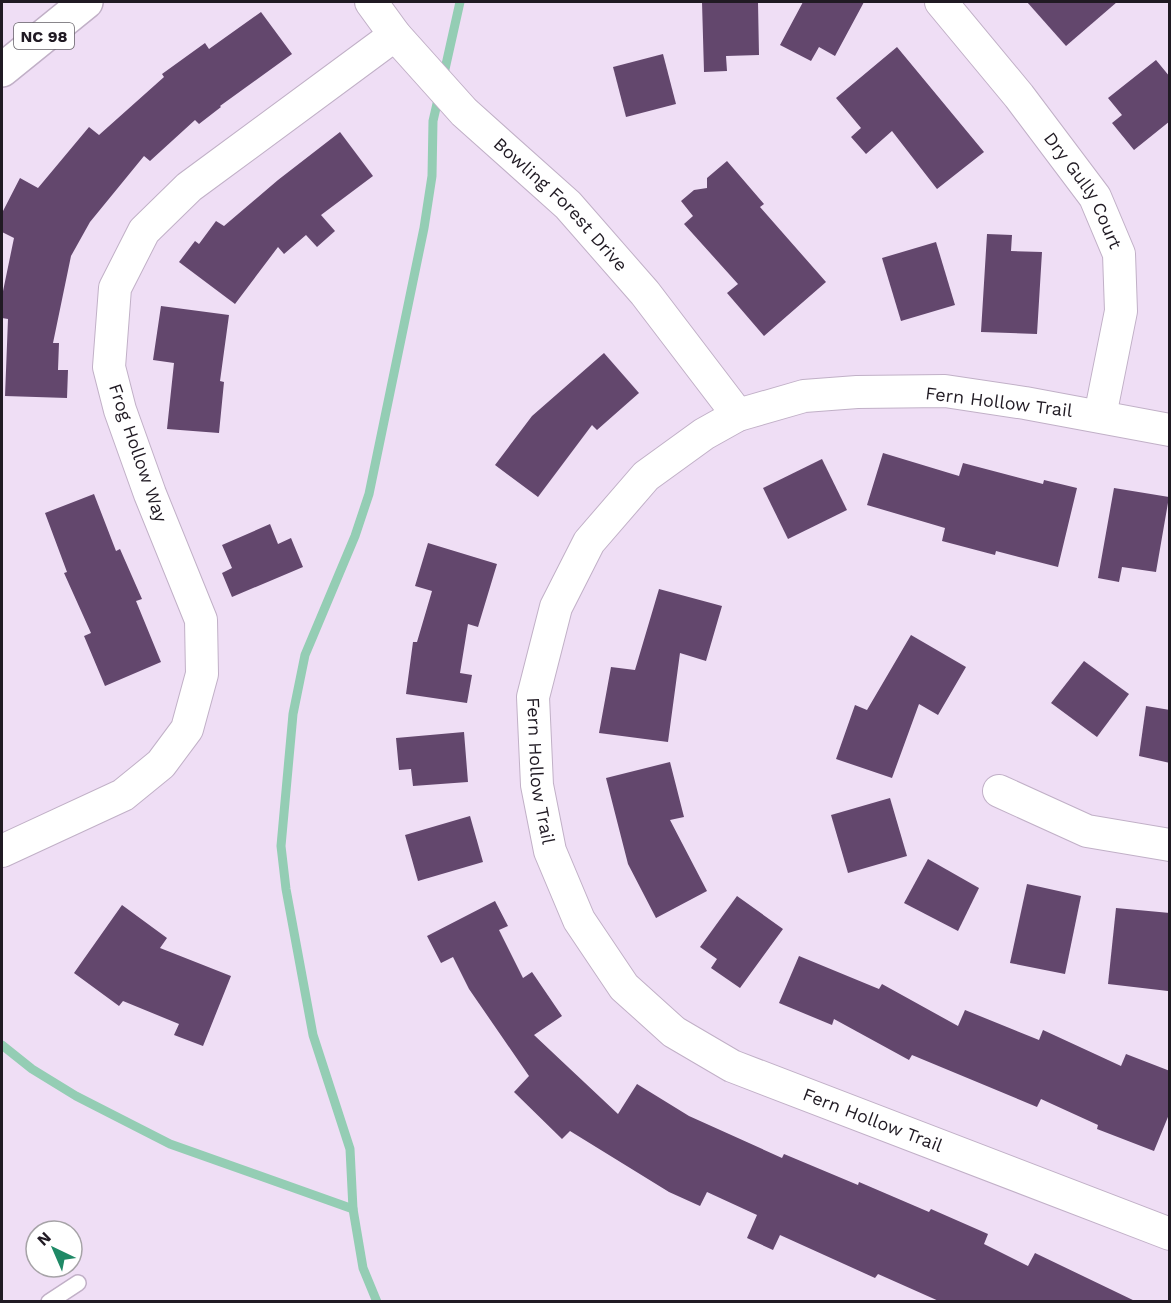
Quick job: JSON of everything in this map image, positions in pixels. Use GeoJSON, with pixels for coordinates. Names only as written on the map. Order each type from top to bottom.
{"type":"FeatureCollection","features":[{"type":"Feature","properties":{"kind":"highway","name":"NC 98"},"geometry":{"type":"LineString","coordinates":[[2,70],[86,2]]}},
{"type":"Feature","properties":{"kind":"street","name":"Bowling Forest Drive"},"geometry":{"type":"LineString","coordinates":[[371,2],[395,35],[464,112],[568,205],[645,293],[738,415]]}},
{"type":"Feature","properties":{"kind":"street","name":"Dry Gully Court"},"geometry":{"type":"LineString","coordinates":[[941,2],[1019,96],[1095,197],[1119,254],[1122,311],[1100,416]]}},
{"type":"Feature","properties":{"kind":"street","name":"Frog Hollow Way"},"geometry":{"type":"LineString","coordinates":[[2,851],[123,795],[161,764],[187,729],[202,674],[201,620],[143,475],[120,410],[109,367],[115,288],[144,231],[189,187],[395,35]]}},
{"type":"Feature","properties":{"kind":"street","name":"Fern Hollow Trail"},"geometry":{"type":"LineString","coordinates":[[1170,430],[1100,416],[945,391],[857,392],[804,396],[738,415],[704,434],[646,476],[589,542],[556,607],[533,697],[537,785],[550,851],[579,920],[624,987],[674,1032],[732,1066],[1170,1234]]}},
{"type":"Feature","properties":{"kind":"street"},"geometry":{"type":"LineString","coordinates":[[999,791],[1087,831],[1170,845]]}},
{"type":"Feature","properties":{"kind":"lane"},"geometry":{"type":"LineString","coordinates":[[50,1302],[78,1283]]}},
{"type":"Feature","properties":{"kind":"building"},"geometry":{"type":"Polygon","coordinates":[[[702,2],[758,2],[759,55],[726,56],[727,71],[704,72],[702,2]]]}},
{"type":"Feature","properties":{"kind":"building"},"geometry":{"type":"Polygon","coordinates":[[[803,2],[864,2],[835,56],[819,47],[811,61],[780,45],[803,2]]]}},
{"type":"Feature","properties":{"kind":"building"},"geometry":{"type":"Polygon","coordinates":[[[1027,2],[1117,2],[1066,46],[1027,2]]]}},
{"type":"Feature","properties":{"kind":"building"},"geometry":{"type":"Polygon","coordinates":[[[261,12],[292,54],[199,124],[195,120],[150,161],[144,156],[90,222],[71,256],[53,343],[59,343],[58,370],[68,370],[67,398],[5,396],[8,319],[2,318],[2,296],[14,238],[2,232],[2,213],[20,178],[38,188],[89,127],[99,135],[164,77],[162,74],[205,43],[209,49],[261,12]]]}},
{"type":"Feature","properties":{"kind":"building"},"geometry":{"type":"Polygon","coordinates":[[[897,47],[984,152],[937,189],[892,131],[866,154],[851,137],[861,128],[836,98],[897,47]]]}},
{"type":"Feature","properties":{"kind":"building"},"geometry":{"type":"Polygon","coordinates":[[[663,54],[676,104],[626,117],[613,67],[663,54]]]}},
{"type":"Feature","properties":{"kind":"building"},"geometry":{"type":"Polygon","coordinates":[[[1156,60],[1170,77],[1170,121],[1134,150],[1112,123],[1122,115],[1108,98],[1156,60]]]}},
{"type":"Feature","properties":{"kind":"building"},"geometry":{"type":"Polygon","coordinates":[[[340,132],[373,176],[321,215],[335,231],[317,247],[306,235],[284,254],[278,247],[235,304],[179,262],[195,241],[199,244],[216,221],[224,226],[340,132]]]}},
{"type":"Feature","properties":{"kind":"building"},"geometry":{"type":"Polygon","coordinates":[[[727,161],[764,204],[760,207],[826,282],[764,336],[727,293],[738,284],[684,224],[693,216],[681,201],[694,190],[707,188],[707,178],[727,161]]]}},
{"type":"Feature","properties":{"kind":"building"},"geometry":{"type":"Polygon","coordinates":[[[987,234],[1012,235],[1011,251],[1042,252],[1037,334],[981,332],[987,234]]]}},
{"type":"Feature","properties":{"kind":"building"},"geometry":{"type":"Polygon","coordinates":[[[936,242],[955,305],[901,321],[882,258],[936,242]]]}},
{"type":"Feature","properties":{"kind":"building"},"geometry":{"type":"Polygon","coordinates":[[[161,306],[229,315],[220,381],[224,382],[219,433],[167,429],[174,363],[153,360],[161,306]]]}},
{"type":"Feature","properties":{"kind":"building"},"geometry":{"type":"Polygon","coordinates":[[[604,353],[639,393],[597,430],[592,425],[538,497],[495,465],[532,416],[604,353]]]}},
{"type":"Feature","properties":{"kind":"building"},"geometry":{"type":"Polygon","coordinates":[[[883,453],[959,476],[963,463],[1043,484],[1044,480],[1077,488],[1058,567],[996,551],[995,555],[942,541],[945,528],[867,505],[883,453]]]}},
{"type":"Feature","properties":{"kind":"building"},"geometry":{"type":"Polygon","coordinates":[[[822,459],[847,510],[788,539],[763,488],[822,459]]]}},
{"type":"Feature","properties":{"kind":"building"},"geometry":{"type":"Polygon","coordinates":[[[1114,488],[1169,497],[1156,572],[1122,567],[1119,582],[1098,578],[1114,488]]]}},
{"type":"Feature","properties":{"kind":"building"},"geometry":{"type":"Polygon","coordinates":[[[94,494],[116,551],[120,549],[142,599],[136,601],[161,662],[105,686],[84,636],[91,633],[64,573],[67,572],[45,513],[94,494]]]}},
{"type":"Feature","properties":{"kind":"building"},"geometry":{"type":"Polygon","coordinates":[[[270,524],[278,544],[291,538],[303,567],[232,597],[222,573],[232,568],[222,545],[270,524]]]}},
{"type":"Feature","properties":{"kind":"building"},"geometry":{"type":"Polygon","coordinates":[[[428,543],[497,564],[478,627],[468,624],[460,673],[472,675],[467,703],[406,694],[413,642],[417,642],[432,591],[415,586],[428,543]]]}},
{"type":"Feature","properties":{"kind":"building"},"geometry":{"type":"Polygon","coordinates":[[[659,589],[722,606],[706,661],[680,653],[668,742],[599,733],[611,667],[635,670],[659,589]]]}},
{"type":"Feature","properties":{"kind":"building"},"geometry":{"type":"Polygon","coordinates":[[[911,635],[966,667],[938,715],[919,704],[892,778],[836,759],[855,705],[867,710],[911,635]]]}},
{"type":"Feature","properties":{"kind":"building"},"geometry":{"type":"Polygon","coordinates":[[[1084,661],[1129,694],[1097,737],[1051,703],[1084,661]]]}},
{"type":"Feature","properties":{"kind":"building"},"geometry":{"type":"Polygon","coordinates":[[[1146,706],[1170,710],[1170,763],[1139,756],[1146,706]]]}},
{"type":"Feature","properties":{"kind":"building"},"geometry":{"type":"Polygon","coordinates":[[[464,732],[468,782],[413,786],[411,769],[399,770],[396,738],[464,732]]]}},
{"type":"Feature","properties":{"kind":"building"},"geometry":{"type":"Polygon","coordinates":[[[670,762],[684,817],[670,820],[707,891],[656,918],[628,864],[606,778],[670,762]]]}},
{"type":"Feature","properties":{"kind":"building"},"geometry":{"type":"Polygon","coordinates":[[[890,798],[907,856],[848,873],[831,815],[890,798]]]}},
{"type":"Feature","properties":{"kind":"building"},"geometry":{"type":"Polygon","coordinates":[[[470,816],[483,862],[418,881],[405,835],[470,816]]]}},
{"type":"Feature","properties":{"kind":"building"},"geometry":{"type":"Polygon","coordinates":[[[928,859],[979,888],[958,931],[904,903],[928,859]]]}},
{"type":"Feature","properties":{"kind":"building"},"geometry":{"type":"Polygon","coordinates":[[[1027,884],[1081,896],[1065,974],[1010,963],[1027,884]]]}},
{"type":"Feature","properties":{"kind":"building"},"geometry":{"type":"Polygon","coordinates":[[[737,896],[783,929],[740,988],[711,968],[717,959],[700,947],[737,896]]]}},
{"type":"Feature","properties":{"kind":"building"},"geometry":{"type":"Polygon","coordinates":[[[495,901],[508,926],[499,930],[523,978],[532,972],[562,1016],[534,1035],[618,1114],[637,1084],[689,1116],[782,1158],[784,1154],[858,1185],[859,1182],[929,1212],[931,1209],[988,1234],[984,1244],[1028,1266],[1035,1253],[1137,1302],[941,1302],[878,1274],[875,1278],[780,1235],[773,1250],[747,1238],[757,1215],[707,1192],[700,1206],[669,1192],[570,1131],[562,1139],[514,1092],[529,1076],[469,989],[453,957],[441,963],[427,936],[495,901]]]}},
{"type":"Feature","properties":{"kind":"building"},"geometry":{"type":"Polygon","coordinates":[[[122,905],[167,938],[160,948],[231,976],[203,1046],[174,1035],[179,1024],[123,1001],[119,1006],[74,973],[122,905]]]}},
{"type":"Feature","properties":{"kind":"building"},"geometry":{"type":"Polygon","coordinates":[[[1116,908],[1170,913],[1168,991],[1108,984],[1116,908]]]}},
{"type":"Feature","properties":{"kind":"building"},"geometry":{"type":"Polygon","coordinates":[[[799,956],[879,989],[882,984],[958,1026],[965,1010],[1039,1040],[1043,1030],[1121,1066],[1126,1054],[1170,1071],[1170,1112],[1154,1151],[1097,1129],[1098,1125],[1041,1099],[1037,1107],[912,1055],[909,1060],[834,1019],[832,1025],[779,1003],[799,956]]]}},
{"type":"Feature","properties":{"kind":"waterway"},"geometry":{"type":"LineString","coordinates":[[443,78],[460,2]]}},
{"type":"Feature","properties":{"kind":"waterway"},"geometry":{"type":"LineString","coordinates":[[377,1302],[363,1268],[353,1209],[350,1149],[313,1035],[286,889],[281,846],[293,714],[305,655],[355,536],[369,494],[424,228],[432,176],[433,121],[439,95]]}},
{"type":"Feature","properties":{"kind":"waterway"},"geometry":{"type":"LineString","coordinates":[[2,1045],[32,1069],[76,1096],[170,1144],[353,1209]]}}]}
